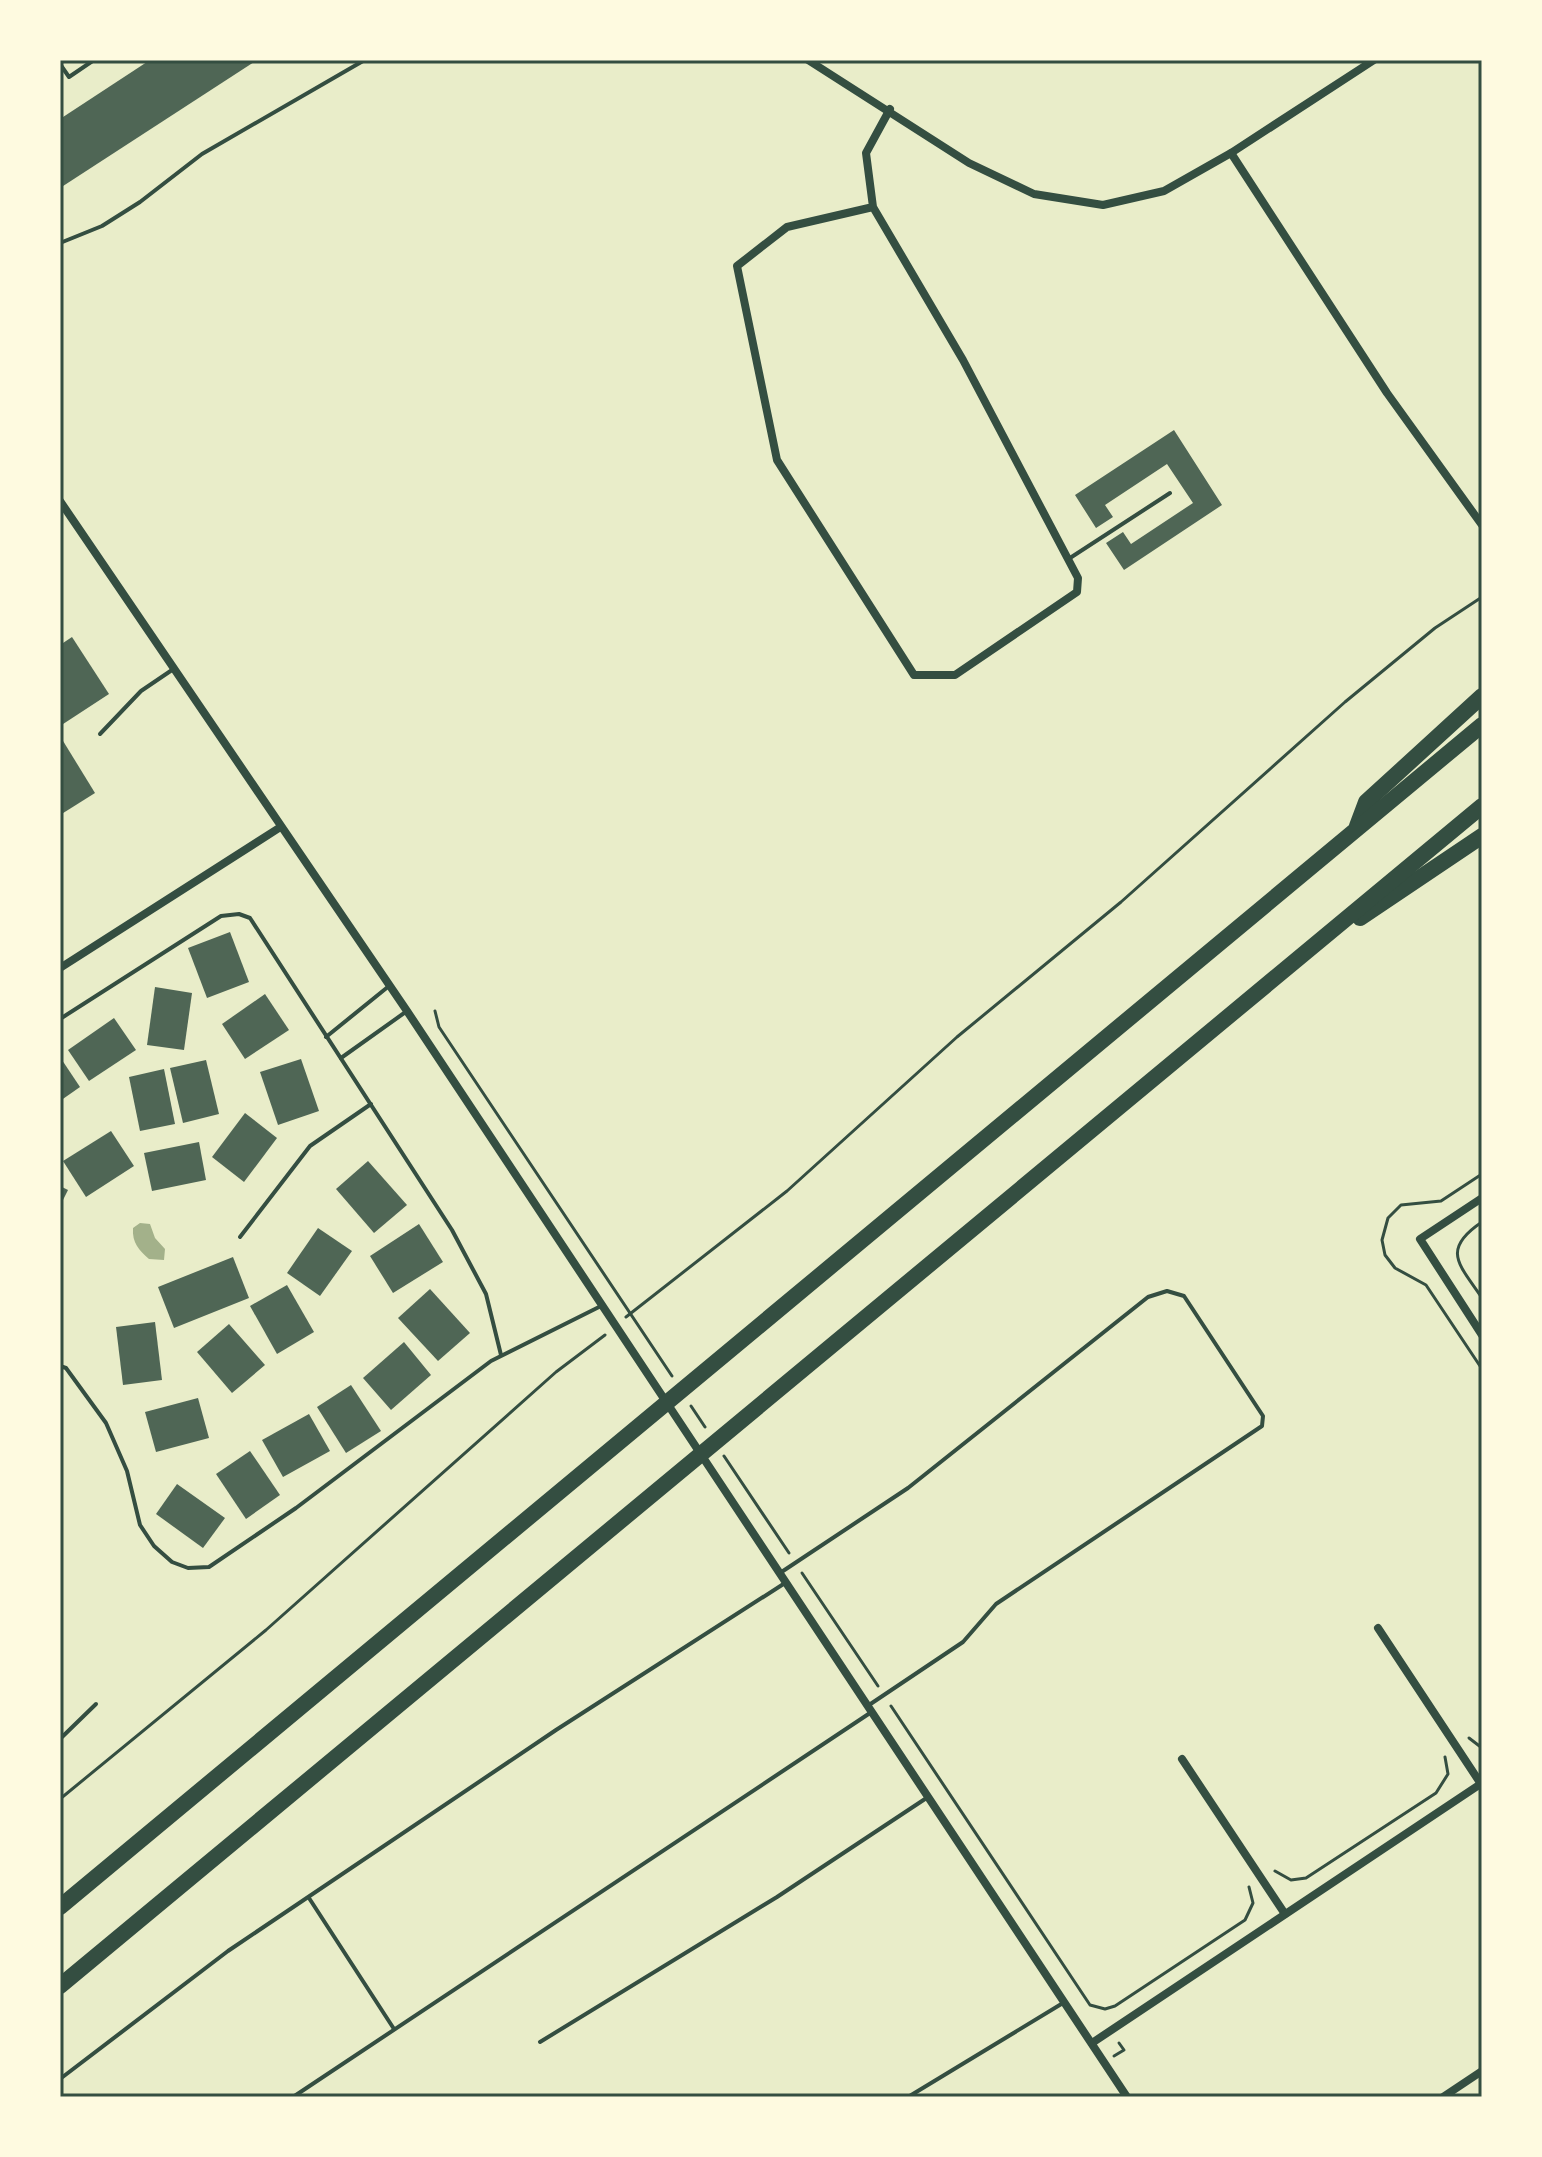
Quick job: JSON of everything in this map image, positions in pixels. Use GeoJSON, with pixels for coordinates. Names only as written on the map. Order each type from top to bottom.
{"type":"FeatureCollection","features":[{"type":"Feature","properties":{"kind":"highway"},"geometry":{"type":"LineString","coordinates":[[1356,829],[1366,802],[1482,696]]}},
{"type":"Feature","properties":{"kind":"highway"},"geometry":{"type":"LineString","coordinates":[[60,1907],[1482,725]]}},
{"type":"Feature","properties":{"kind":"highway"},"geometry":{"type":"LineString","coordinates":[[60,1986],[1482,806]]}},
{"type":"Feature","properties":{"kind":"highway"},"geometry":{"type":"LineString","coordinates":[[1311,949],[1482,836]]}},
{"type":"Feature","properties":{"kind":"street"},"geometry":{"type":"LineString","coordinates":[[808,60],[890,109],[969,163],[1034,194],[1103,205],[1164,191],[1231,153],[1374,60]]}},
{"type":"Feature","properties":{"kind":"street"},"geometry":{"type":"LineString","coordinates":[[873,207],[787,227],[737,266],[777,460],[914,675],[955,675],[1077,592],[1078,578],[963,360],[873,207],[866,153],[890,109]]}},
{"type":"Feature","properties":{"kind":"street"},"geometry":{"type":"LineString","coordinates":[[1231,153],[1387,393],[1482,525]]}},
{"type":"Feature","properties":{"kind":"street"},"geometry":{"type":"LineString","coordinates":[[60,501],[279,828],[407,1011],[1127,2097]]}},
{"type":"Feature","properties":{"kind":"street"},"geometry":{"type":"LineString","coordinates":[[60,968],[279,828]]}},
{"type":"Feature","properties":{"kind":"street"},"geometry":{"type":"LineString","coordinates":[[1482,1198],[1420,1239],[1482,1335]]}},
{"type":"Feature","properties":{"kind":"street"},"geometry":{"type":"LineString","coordinates":[[1092,2043],[1482,1784],[1378,1628]]}},
{"type":"Feature","properties":{"kind":"street"},"geometry":{"type":"LineString","coordinates":[[1182,1759],[1285,1914]]}},
{"type":"Feature","properties":{"kind":"street"},"geometry":{"type":"LineString","coordinates":[[1443,2097],[1482,2071]]}},
{"type":"Feature","properties":{"kind":"lane"},"geometry":{"type":"LineString","coordinates":[[60,64],[69,77],[94,60]]}},
{"type":"Feature","properties":{"kind":"lane"},"geometry":{"type":"LineString","coordinates":[[60,243],[102,226],[140,202],[202,154],[363,61]]}},
{"type":"Feature","properties":{"kind":"lane"},"geometry":{"type":"LineString","coordinates":[[1070,558],[1170,493]]}},
{"type":"Feature","properties":{"kind":"lane"},"geometry":{"type":"LineString","coordinates":[[100,734],[141,691],[173,669]]}},
{"type":"Feature","properties":{"kind":"lane"},"geometry":{"type":"LineString","coordinates":[[60,1019],[221,916],[239,914],[250,918],[452,1230],[486,1294],[501,1355]]}},
{"type":"Feature","properties":{"kind":"lane"},"geometry":{"type":"LineString","coordinates":[[326,1037],[389,986]]}},
{"type":"Feature","properties":{"kind":"lane"},"geometry":{"type":"LineString","coordinates":[[341,1058],[407,1011]]}},
{"type":"Feature","properties":{"kind":"lane"},"geometry":{"type":"LineString","coordinates":[[240,1237],[310,1146],[371,1104]]}},
{"type":"Feature","properties":{"kind":"lane"},"geometry":{"type":"LineString","coordinates":[[293,2097],[869,1709],[884,1695],[963,1642],[996,1604],[1262,1426],[1263,1416],[1184,1296],[1167,1291],[1148,1297],[908,1488],[779,1574]]}},
{"type":"Feature","properties":{"kind":"lane"},"geometry":{"type":"LineString","coordinates":[[60,1366],[66,1368],[106,1423],[127,1471],[140,1525],[154,1546],[172,1562],[188,1568],[209,1567],[296,1508],[501,1355],[602,1306]]}},
{"type":"Feature","properties":{"kind":"lane"},"geometry":{"type":"LineString","coordinates":[[60,2079],[216,1960],[556,1730],[785,1583]]}},
{"type":"Feature","properties":{"kind":"lane"},"geometry":{"type":"LineString","coordinates":[[60,1739],[96,1704]]}},
{"type":"Feature","properties":{"kind":"lane"},"geometry":{"type":"LineString","coordinates":[[540,2042],[777,1897],[928,1797]]}},
{"type":"Feature","properties":{"kind":"lane"},"geometry":{"type":"LineString","coordinates":[[309,1898],[394,2029]]}},
{"type":"Feature","properties":{"kind":"lane"},"geometry":{"type":"LineString","coordinates":[[908,2097],[1065,2003]]}},
{"type":"Feature","properties":{"kind":"path"},"geometry":{"type":"LineString","coordinates":[[60,1799],[266,1630],[556,1372],[787,1191],[957,1037],[1121,902],[1345,702],[1435,628],[1482,597]]}},
{"type":"Feature","properties":{"kind":"path"},"geometry":{"type":"LineString","coordinates":[[435,1011],[439,1027],[672,1376]]}},
{"type":"Feature","properties":{"kind":"path"},"geometry":{"type":"LineString","coordinates":[[1482,1222],[1460,1239],[1456,1250],[1459,1264],[1482,1298]]}},
{"type":"Feature","properties":{"kind":"path"},"geometry":{"type":"LineString","coordinates":[[688,1400],[711,1436]]}},
{"type":"Feature","properties":{"kind":"path"},"geometry":{"type":"LineString","coordinates":[[719,1448],[1090,2005],[1105,2009],[1115,2006],[1245,1920],[1253,1903],[1249,1887]]}},
{"type":"Feature","properties":{"kind":"path"},"geometry":{"type":"LineString","coordinates":[[1275,1871],[1291,1880],[1306,1878],[1436,1793],[1448,1774],[1445,1757]]}},
{"type":"Feature","properties":{"kind":"shaded area"},"geometry":{"type":"Polygon","coordinates":[[[140,1223],[150,1224],[155,1238],[165,1249],[164,1260],[149,1259],[137,1246],[133,1228],[140,1223]]]}},
{"type":"Feature","properties":{"kind":"building"},"geometry":{"type":"Polygon","coordinates":[[[150,60],[257,60],[60,188],[60,119],[150,60]]]}},
{"type":"Feature","properties":{"kind":"building"},"geometry":{"type":"Polygon","coordinates":[[[1174,430],[1222,505],[1124,570],[1106,543],[1123,532],[1131,544],[1193,503],[1167,464],[1105,505],[1113,517],[1096,528],[1075,495],[1174,430]]]}},
{"type":"Feature","properties":{"kind":"building"},"geometry":{"type":"Polygon","coordinates":[[[72,637],[109,694],[60,726],[60,645],[72,637]]]}},
{"type":"Feature","properties":{"kind":"building"},"geometry":{"type":"Polygon","coordinates":[[[60,736],[95,793],[60,815],[60,736]]]}},
{"type":"Feature","properties":{"kind":"building"},"geometry":{"type":"Polygon","coordinates":[[[230,932],[249,982],[207,998],[188,948],[230,932]]]}},
{"type":"Feature","properties":{"kind":"building"},"geometry":{"type":"Polygon","coordinates":[[[155,987],[192,993],[184,1050],[147,1045],[155,987]]]}},
{"type":"Feature","properties":{"kind":"building"},"geometry":{"type":"Polygon","coordinates":[[[265,994],[289,1030],[245,1059],[222,1024],[265,994]]]}},
{"type":"Feature","properties":{"kind":"building"},"geometry":{"type":"Polygon","coordinates":[[[114,1018],[136,1050],[89,1081],[68,1050],[114,1018]]]}},
{"type":"Feature","properties":{"kind":"building"},"geometry":{"type":"Polygon","coordinates":[[[60,1057],[80,1087],[60,1101],[60,1057]]]}},
{"type":"Feature","properties":{"kind":"building"},"geometry":{"type":"Polygon","coordinates":[[[301,1059],[319,1111],[278,1125],[260,1072],[301,1059]]]}},
{"type":"Feature","properties":{"kind":"building"},"geometry":{"type":"Polygon","coordinates":[[[206,1060],[219,1114],[183,1123],[170,1068],[206,1060]]]}},
{"type":"Feature","properties":{"kind":"building"},"geometry":{"type":"Polygon","coordinates":[[[164,1069],[175,1124],[140,1131],[129,1077],[164,1069]]]}},
{"type":"Feature","properties":{"kind":"building"},"geometry":{"type":"Polygon","coordinates":[[[245,1113],[277,1138],[244,1182],[212,1157],[245,1113]]]}},
{"type":"Feature","properties":{"kind":"building"},"geometry":{"type":"Polygon","coordinates":[[[111,1131],[134,1166],[86,1197],[63,1161],[111,1131]]]}},
{"type":"Feature","properties":{"kind":"building"},"geometry":{"type":"Polygon","coordinates":[[[199,1142],[206,1180],[152,1191],[144,1153],[199,1142]]]}},
{"type":"Feature","properties":{"kind":"building"},"geometry":{"type":"Polygon","coordinates":[[[368,1161],[407,1205],[374,1233],[336,1189],[368,1161]]]}},
{"type":"Feature","properties":{"kind":"building"},"geometry":{"type":"Polygon","coordinates":[[[60,1186],[68,1190],[60,1206],[60,1186]]]}},
{"type":"Feature","properties":{"kind":"building"},"geometry":{"type":"Polygon","coordinates":[[[419,1224],[443,1262],[393,1293],[370,1256],[419,1224]]]}},
{"type":"Feature","properties":{"kind":"building"},"geometry":{"type":"Polygon","coordinates":[[[318,1228],[352,1251],[320,1296],[287,1273],[318,1228]]]}},
{"type":"Feature","properties":{"kind":"building"},"geometry":{"type":"Polygon","coordinates":[[[233,1257],[249,1298],[174,1328],[158,1287],[233,1257]]]}},
{"type":"Feature","properties":{"kind":"building"},"geometry":{"type":"Polygon","coordinates":[[[287,1285],[314,1332],[277,1354],[250,1306],[287,1285]]]}},
{"type":"Feature","properties":{"kind":"building"},"geometry":{"type":"Polygon","coordinates":[[[430,1289],[470,1333],[438,1361],[398,1318],[430,1289]]]}},
{"type":"Feature","properties":{"kind":"building"},"geometry":{"type":"Polygon","coordinates":[[[155,1322],[162,1380],[123,1385],[116,1327],[155,1322]]]}},
{"type":"Feature","properties":{"kind":"building"},"geometry":{"type":"Polygon","coordinates":[[[229,1324],[265,1365],[232,1393],[197,1352],[229,1324]]]}},
{"type":"Feature","properties":{"kind":"building"},"geometry":{"type":"Polygon","coordinates":[[[404,1342],[431,1375],[391,1410],[363,1378],[404,1342]]]}},
{"type":"Feature","properties":{"kind":"building"},"geometry":{"type":"Polygon","coordinates":[[[351,1385],[381,1431],[346,1453],[317,1407],[351,1385]]]}},
{"type":"Feature","properties":{"kind":"building"},"geometry":{"type":"Polygon","coordinates":[[[198,1398],[209,1438],[156,1452],[145,1412],[198,1398]]]}},
{"type":"Feature","properties":{"kind":"building"},"geometry":{"type":"Polygon","coordinates":[[[309,1414],[330,1451],[283,1477],[262,1440],[309,1414]]]}},
{"type":"Feature","properties":{"kind":"building"},"geometry":{"type":"Polygon","coordinates":[[[250,1451],[280,1495],[246,1519],[216,1474],[250,1451]]]}},
{"type":"Feature","properties":{"kind":"building"},"geometry":{"type":"Polygon","coordinates":[[[177,1484],[225,1518],[203,1548],[156,1514],[177,1484]]]}}]}
